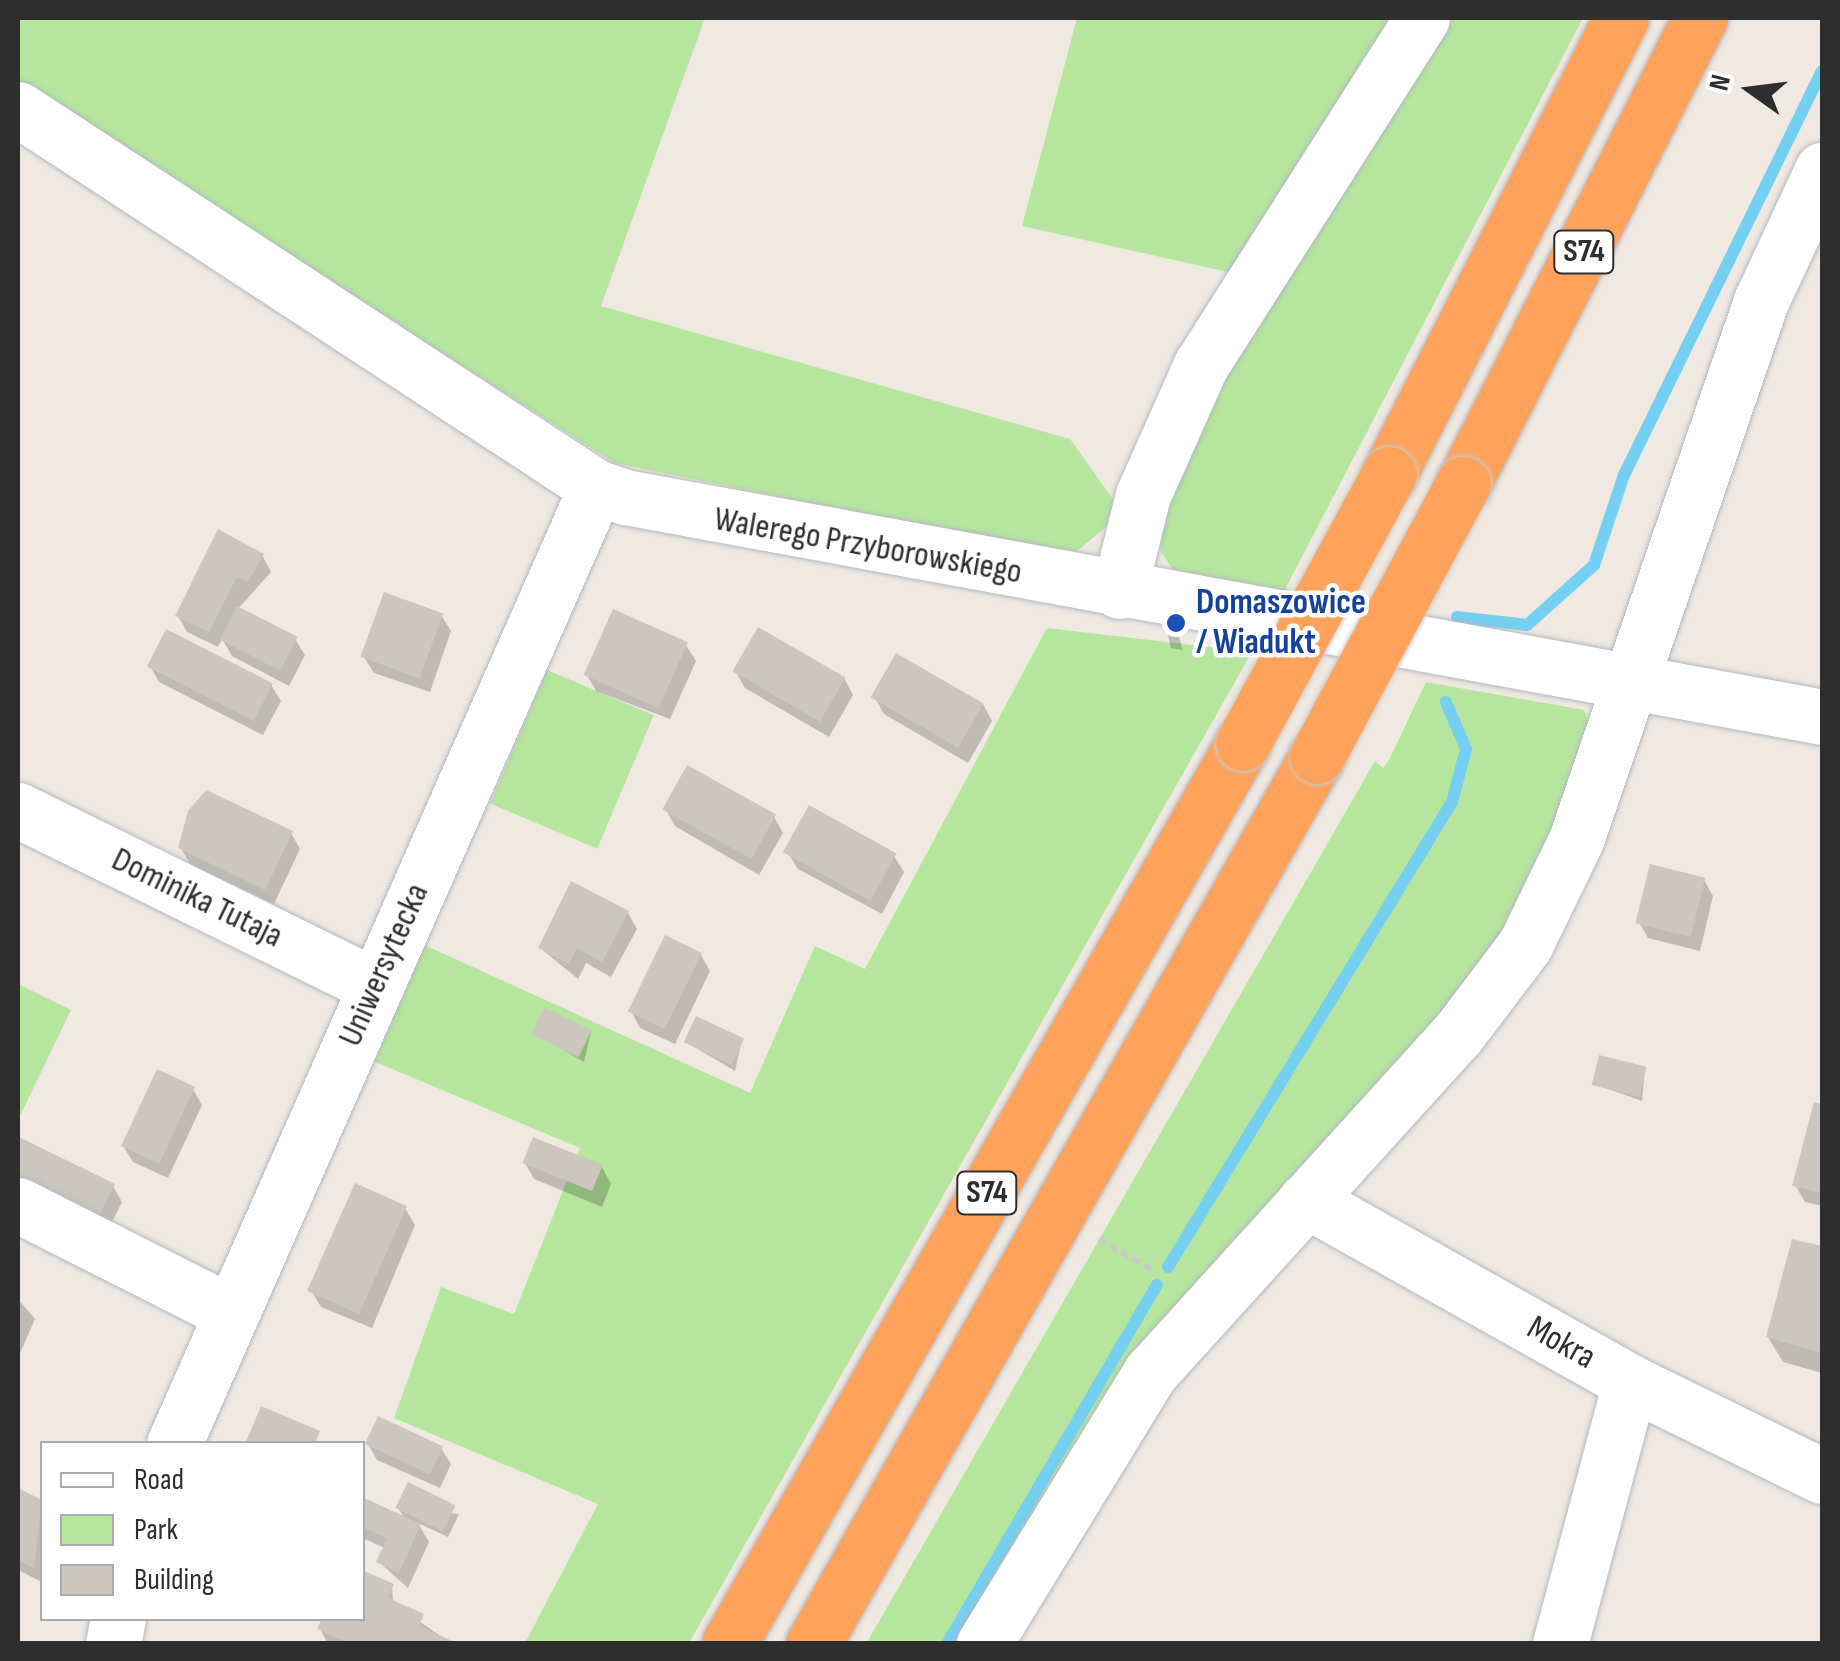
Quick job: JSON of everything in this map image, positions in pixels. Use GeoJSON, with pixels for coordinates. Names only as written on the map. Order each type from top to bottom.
{"type":"FeatureCollection","features":[{"type":"Feature","properties":{"kind":"highway","name":"S74"},"geometry":{"type":"LineString","coordinates":[[729,1644],[1243,743],[1388,474],[1621,18]]}},
{"type":"Feature","properties":{"kind":"highway","name":"S74"},"geometry":{"type":"LineString","coordinates":[[813,1644],[1317,756],[1462,484],[1700,18]]}},
{"type":"Feature","properties":{"kind":"street"},"geometry":{"type":"LineString","coordinates":[[1120,591],[1143,496],[1200,364],[1422,18]]}},
{"type":"Feature","properties":{"kind":"street","name":"Walerego Przyborowskiego"},"geometry":{"type":"LineString","coordinates":[[18,109],[596,487],[696,514],[1822,718]]}},
{"type":"Feature","properties":{"kind":"street"},"geometry":{"type":"LineString","coordinates":[[984,1644],[1151,1372],[1457,1035],[1525,945],[1576,840],[1748,334],[1822,170]]}},
{"type":"Feature","properties":{"kind":"street","name":"Uniwersytecka"},"geometry":{"type":"LineString","coordinates":[[175,1441],[596,487]]}},
{"type":"Feature","properties":{"kind":"street","name":"Dominika Tutaja"},"geometry":{"type":"LineString","coordinates":[[18,810],[376,986]]}},
{"type":"Feature","properties":{"kind":"street","name":"Mokra"},"geometry":{"type":"LineString","coordinates":[[1306,1200],[1630,1382],[1822,1476]]}},
{"type":"Feature","properties":{"kind":"street"},"geometry":{"type":"LineString","coordinates":[[18,1205],[230,1312]]}},
{"type":"Feature","properties":{"kind":"street"},"geometry":{"type":"LineString","coordinates":[[1560,1644],[1630,1382]]}},
{"type":"Feature","properties":{"kind":"path"},"geometry":{"type":"LineString","coordinates":[[1098,1240],[1152,1269]]}},
{"type":"Feature","properties":{"kind":"green space"},"geometry":{"type":"Polygon","coordinates":[[[18,18],[705,18],[601,306],[1070,439],[1115,502],[1105,528],[1077,551],[1036,549],[615,463],[18,84],[18,18]]]}},
{"type":"Feature","properties":{"kind":"green space"},"geometry":{"type":"Polygon","coordinates":[[[1077,18],[1390,18],[1228,272],[1022,226],[1077,18]]]}},
{"type":"Feature","properties":{"kind":"green space"},"geometry":{"type":"Polygon","coordinates":[[[1451,18],[1583,18],[1283,593],[1176,575],[1160,550],[1166,510],[1204,406],[1451,18]]]}},
{"type":"Feature","properties":{"kind":"green space"},"geometry":{"type":"Polygon","coordinates":[[[1047,628],[1252,652],[689,1643],[525,1643],[598,1504],[394,1418],[441,1287],[514,1314],[580,1148],[366,1058],[420,943],[750,1093],[815,946],[865,969],[1047,628]]]}},
{"type":"Feature","properties":{"kind":"green space"},"geometry":{"type":"Polygon","coordinates":[[[547,670],[654,715],[597,849],[490,803],[547,670]]]}},
{"type":"Feature","properties":{"kind":"green space"},"geometry":{"type":"Polygon","coordinates":[[[1426,682],[1584,710],[1588,720],[1528,899],[966,1643],[866,1644],[1375,761],[1383,768],[1389,760],[1426,682]]]}},
{"type":"Feature","properties":{"kind":"green space"},"geometry":{"type":"Polygon","coordinates":[[[18,984],[71,1010],[18,1120],[18,984]]]}},
{"type":"Feature","properties":{"kind":"building"},"geometry":{"type":"Polygon","coordinates":[[[218,529],[264,554],[248,582],[237,577],[209,632],[175,616],[218,529]]]}},
{"type":"Feature","properties":{"kind":"building"},"geometry":{"type":"Polygon","coordinates":[[[384,592],[443,614],[420,678],[360,657],[384,592]]]}},
{"type":"Feature","properties":{"kind":"building"},"geometry":{"type":"Polygon","coordinates":[[[237,606],[298,637],[280,671],[220,640],[237,606]]]}},
{"type":"Feature","properties":{"kind":"building"},"geometry":{"type":"Polygon","coordinates":[[[613,609],[688,642],[659,708],[584,675],[613,609]]]}},
{"type":"Feature","properties":{"kind":"building"},"geometry":{"type":"Polygon","coordinates":[[[758,627],[845,678],[820,722],[732,671],[758,627]]]}},
{"type":"Feature","properties":{"kind":"building"},"geometry":{"type":"Polygon","coordinates":[[[166,629],[273,683],[254,721],[147,666],[166,629]]]}},
{"type":"Feature","properties":{"kind":"building"},"geometry":{"type":"Polygon","coordinates":[[[896,653],[983,704],[958,748],[870,697],[896,653]]]}},
{"type":"Feature","properties":{"kind":"building"},"geometry":{"type":"Polygon","coordinates":[[[687,765],[776,814],[751,859],[662,810],[687,765]]]}},
{"type":"Feature","properties":{"kind":"building"},"geometry":{"type":"Polygon","coordinates":[[[206,790],[293,831],[265,890],[178,848],[188,811],[206,790]]]}},
{"type":"Feature","properties":{"kind":"building"},"geometry":{"type":"Polygon","coordinates":[[[809,805],[896,853],[870,901],[783,852],[809,805]]]}},
{"type":"Feature","properties":{"kind":"building"},"geometry":{"type":"Polygon","coordinates":[[[1650,864],[1705,878],[1691,937],[1635,923],[1650,864]]]}},
{"type":"Feature","properties":{"kind":"building"},"geometry":{"type":"Polygon","coordinates":[[[571,881],[629,911],[602,962],[577,948],[569,964],[538,948],[571,881]]]}},
{"type":"Feature","properties":{"kind":"building"},"geometry":{"type":"Polygon","coordinates":[[[665,935],[702,953],[665,1029],[628,1011],[665,935]]]}},
{"type":"Feature","properties":{"kind":"building"},"geometry":{"type":"Polygon","coordinates":[[[544,1007],[592,1030],[578,1057],[531,1034],[544,1007]]]}},
{"type":"Feature","properties":{"kind":"building"},"geometry":{"type":"Polygon","coordinates":[[[696,1016],[744,1038],[732,1065],[684,1042],[696,1016]]]}},
{"type":"Feature","properties":{"kind":"building"},"geometry":{"type":"Polygon","coordinates":[[[1599,1055],[1647,1067],[1639,1097],[1592,1085],[1599,1055]]]}},
{"type":"Feature","properties":{"kind":"building"},"geometry":{"type":"Polygon","coordinates":[[[157,1069],[195,1087],[159,1164],[121,1146],[157,1069]]]}},
{"type":"Feature","properties":{"kind":"building"},"geometry":{"type":"Polygon","coordinates":[[[1814,1102],[1822,1104],[1822,1193],[1792,1186],[1814,1102]]]}},
{"type":"Feature","properties":{"kind":"building"},"geometry":{"type":"Polygon","coordinates":[[[19,1137],[115,1184],[98,1217],[18,1177],[19,1137]]]}},
{"type":"Feature","properties":{"kind":"building"},"geometry":{"type":"Polygon","coordinates":[[[533,1137],[603,1165],[592,1191],[523,1163],[533,1137]]]}},
{"type":"Feature","properties":{"kind":"building"},"geometry":{"type":"Polygon","coordinates":[[[355,1183],[407,1206],[359,1314],[307,1291],[355,1183]]]}},
{"type":"Feature","properties":{"kind":"building"},"geometry":{"type":"Polygon","coordinates":[[[1792,1239],[1822,1246],[1822,1353],[1766,1337],[1792,1239]]]}},
{"type":"Feature","properties":{"kind":"building"},"geometry":{"type":"Polygon","coordinates":[[[261,1406],[320,1431],[316,1441],[246,1441],[261,1406]]]}},
{"type":"Feature","properties":{"kind":"building"},"geometry":{"type":"Polygon","coordinates":[[[378,1416],[443,1446],[430,1475],[365,1444],[378,1416]]]}},
{"type":"Feature","properties":{"kind":"building"},"geometry":{"type":"Polygon","coordinates":[[[408,1482],[456,1505],[443,1531],[395,1508],[408,1482]]]}},
{"type":"Feature","properties":{"kind":"building"},"geometry":{"type":"Polygon","coordinates":[[[18,1488],[40,1499],[40,1517],[34,1568],[18,1560],[18,1488]]]}},
{"type":"Feature","properties":{"kind":"building"},"geometry":{"type":"Polygon","coordinates":[[[365,1498],[421,1524],[399,1573],[376,1562],[387,1538],[365,1528],[365,1498]]]}},
{"type":"Feature","properties":{"kind":"building"},"geometry":{"type":"Polygon","coordinates":[[[365,1571],[394,1584],[388,1598],[424,1614],[419,1626],[459,1644],[351,1644],[317,1629],[321,1621],[365,1621],[365,1571]]]}},
{"type":"Feature","properties":{"kind":"waterway"},"geometry":{"type":"LineString","coordinates":[[1457,617],[1527,625],[1594,565],[1624,475],[1822,71]]}},
{"type":"Feature","properties":{"kind":"waterway"},"geometry":{"type":"LineString","coordinates":[[1168,1267],[1452,802],[1466,749],[1446,702]]}},
{"type":"Feature","properties":{"kind":"waterway"},"geometry":{"type":"LineString","coordinates":[[947,1644],[1157,1285]]}},
{"type":"Feature","properties":{"kind":"place","name":"Domaszowice / Wiadukt"},"geometry":{"type":"Point","coordinates":[1176,623]}}]}
